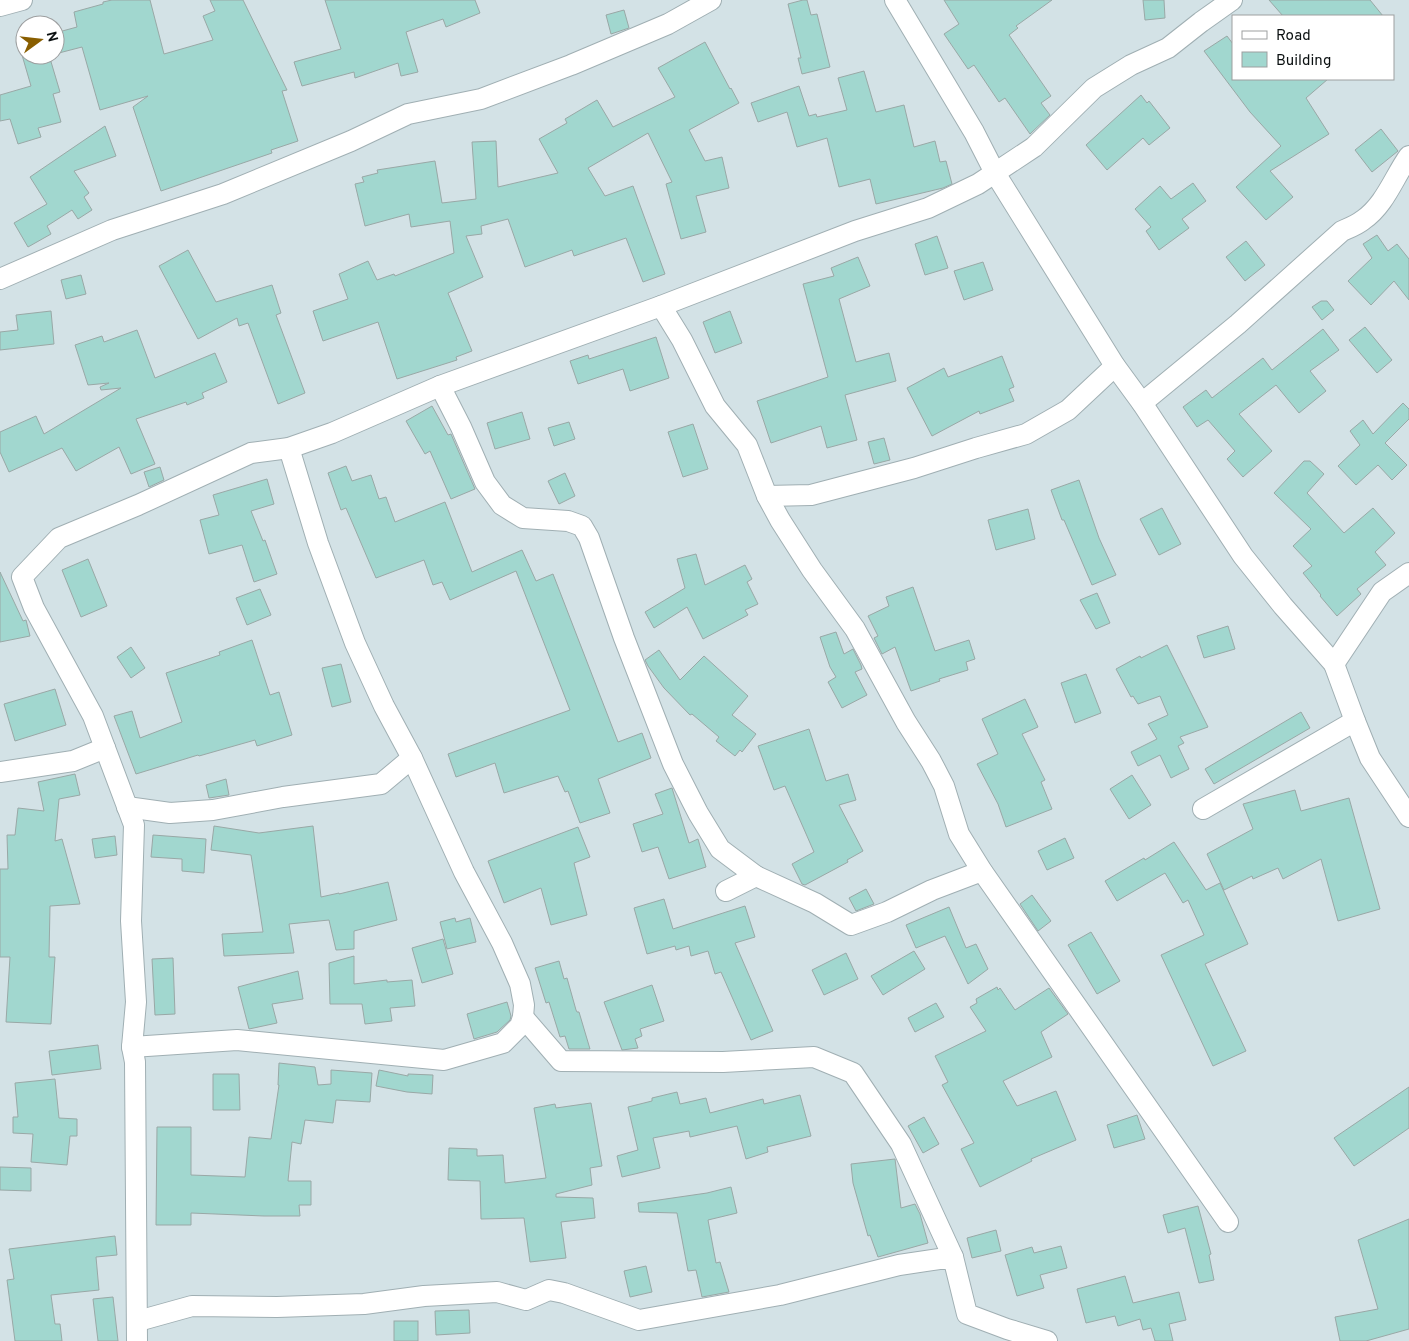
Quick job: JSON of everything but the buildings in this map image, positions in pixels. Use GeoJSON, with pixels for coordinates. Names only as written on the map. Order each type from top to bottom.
{"type":"FeatureCollection","features":[{"type":"Feature","properties":{"kind":"street"},"geometry":{"type":"LineString","coordinates":[[0,6],[22,0]]}},
{"type":"Feature","properties":{"kind":"street"},"geometry":{"type":"LineString","coordinates":[[0,279],[112,230],[223,194],[351,141],[408,114],[482,99],[571,65],[668,24],[711,0]]}},
{"type":"Feature","properties":{"kind":"street"},"geometry":{"type":"LineString","coordinates":[[895,0],[974,132],[994,173],[1115,366],[1142,403],[1243,556],[1283,606],[1334,664],[1370,758],[1409,817]]}},
{"type":"Feature","properties":{"kind":"street"},"geometry":{"type":"LineString","coordinates":[[137,1341],[136,1062],[132,1047],[136,1002],[130,921],[134,825],[93,716],[34,608],[22,577],[59,538],[251,454],[290,448],[332,434],[440,386],[661,306],[855,231],[928,208],[978,184],[1034,147],[1094,88],[1132,65],[1168,48],[1232,0]]}},
{"type":"Feature","properties":{"kind":"street"},"geometry":{"type":"LineString","coordinates":[[1142,403],[1238,324],[1342,231],[1363,220],[1374,210],[1383,200],[1397,173],[1409,156]]}},
{"type":"Feature","properties":{"kind":"street"},"geometry":{"type":"LineString","coordinates":[[661,306],[682,340],[715,406],[748,445],[767,496],[780,520],[812,570],[855,629],[906,722],[931,761],[944,786],[959,834],[982,872],[1228,1222]]}},
{"type":"Feature","properties":{"kind":"street"},"geometry":{"type":"LineString","coordinates":[[767,496],[811,495],[914,468],[1026,434],[1068,410],[1115,366]]}},
{"type":"Feature","properties":{"kind":"street"},"geometry":{"type":"LineString","coordinates":[[440,386],[461,427],[485,482],[502,506],[523,518],[568,521],[582,526],[589,538],[624,638],[674,764],[698,813],[720,849],[756,876],[815,903],[852,925],[887,912],[932,890],[982,872]]}},
{"type":"Feature","properties":{"kind":"street"},"geometry":{"type":"LineString","coordinates":[[132,1047],[237,1040],[444,1060],[503,1043],[520,1026],[524,1017],[520,984],[502,943],[464,872],[412,758],[384,706],[356,642],[318,543],[290,448]]}},
{"type":"Feature","properties":{"kind":"street"},"geometry":{"type":"LineString","coordinates":[[780,520],[811,495]]}},
{"type":"Feature","properties":{"kind":"street"},"geometry":{"type":"LineString","coordinates":[[1334,664],[1382,592],[1409,573]]}},
{"type":"Feature","properties":{"kind":"street"},"geometry":{"type":"LineString","coordinates":[[1203,809],[1355,721]]}},
{"type":"Feature","properties":{"kind":"street"},"geometry":{"type":"LineString","coordinates":[[0,772],[72,761],[105,748]]}},
{"type":"Feature","properties":{"kind":"street"},"geometry":{"type":"LineString","coordinates":[[127,807],[170,812],[213,810],[283,797],[381,784],[412,758]]}},
{"type":"Feature","properties":{"kind":"street"},"geometry":{"type":"LineString","coordinates":[[726,891],[756,876]]}},
{"type":"Feature","properties":{"kind":"street"},"geometry":{"type":"LineString","coordinates":[[524,1017],[561,1061],[722,1062],[814,1057],[852,1073],[901,1144],[953,1257],[967,1314],[1047,1341]]}},
{"type":"Feature","properties":{"kind":"street"},"geometry":{"type":"LineString","coordinates":[[138,1321],[192,1306],[277,1307],[364,1304],[424,1296],[496,1292],[526,1300],[550,1290],[564,1293],[639,1320],[780,1295],[899,1265],[953,1257]]}}]}
